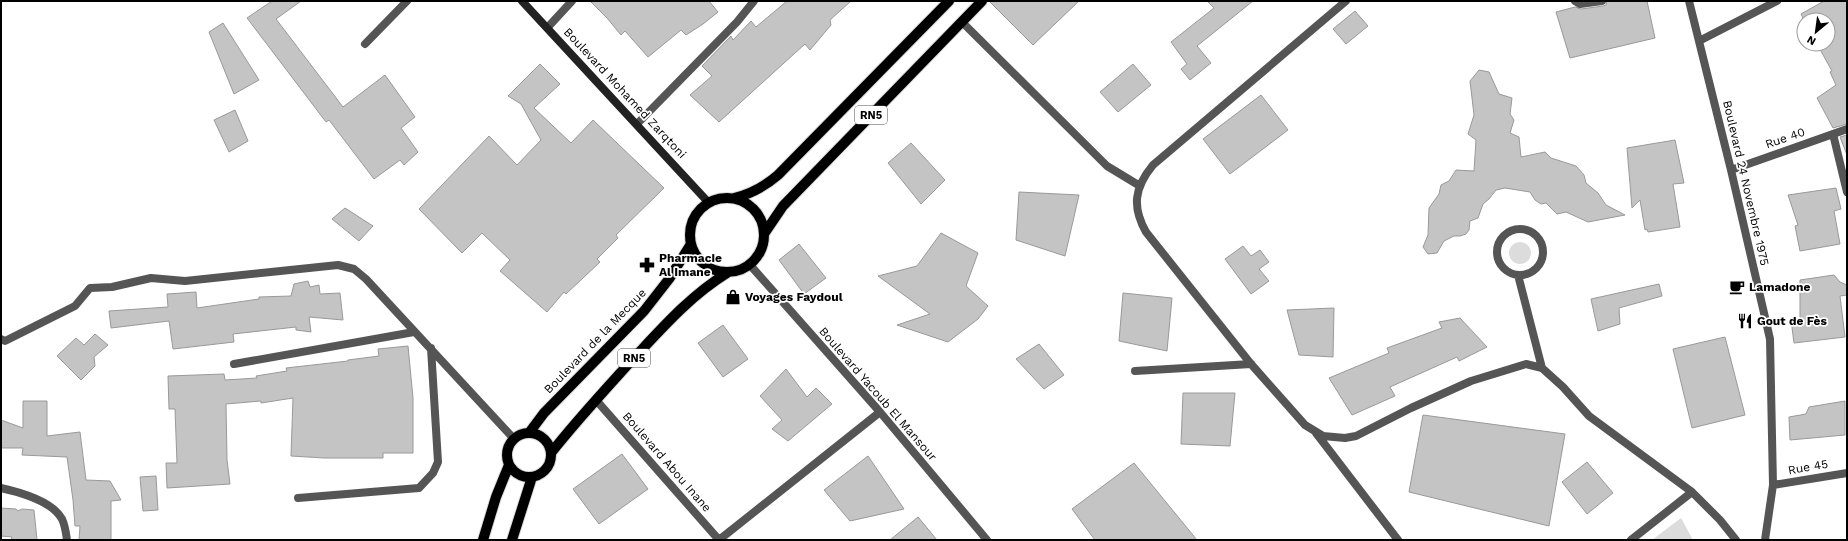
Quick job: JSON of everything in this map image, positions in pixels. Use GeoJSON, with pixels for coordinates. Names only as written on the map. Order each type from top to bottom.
{"type":"FeatureCollection","features":[{"type":"Feature","properties":{"kind":"main road","name":"RN5"},"geometry":{"type":"LineString","coordinates":[[708,202],[721,198],[734,198],[754,192],[767,185],[948,1]]}},
{"type":"Feature","properties":{"kind":"main road","name":"RN5"},"geometry":{"type":"LineString","coordinates":[[532,477],[544,472],[549,466],[551,453],[596,400],[677,312],[703,289],[726,272],[739,270],[750,265],[758,256],[764,234],[783,206],[982,1]]}},
{"type":"Feature","properties":{"kind":"main road"},"geometry":{"type":"LineString","coordinates":[[734,198],[746,203],[755,211],[762,221],[764,234]]}},
{"type":"Feature","properties":{"kind":"main road"},"geometry":{"type":"LineString","coordinates":[[708,202],[699,210],[692,220],[690,232],[691,244],[696,255],[704,264],[714,270],[726,272]]}},
{"type":"Feature","properties":{"kind":"main road","name":"Boulevard de la Mecque"},"geometry":{"type":"LineString","coordinates":[[529,433],[544,414],[644,311],[669,279],[691,244]]}},
{"type":"Feature","properties":{"kind":"main road","name":"RN5"},"geometry":{"type":"LineString","coordinates":[[514,439],[529,433]]}},
{"type":"Feature","properties":{"kind":"main road"},"geometry":{"type":"LineString","coordinates":[[529,433],[541,437],[546,441],[551,453]]}},
{"type":"Feature","properties":{"kind":"main road"},"geometry":{"type":"LineString","coordinates":[[483,540],[496,497],[509,465],[507,451],[514,439]]}},
{"type":"Feature","properties":{"kind":"main road"},"geometry":{"type":"LineString","coordinates":[[509,465],[518,475],[532,477],[512,540]]}},
{"type":"Feature","properties":{"kind":"street"},"geometry":{"type":"LineString","coordinates":[[365,44],[408,1]]}},
{"type":"Feature","properties":{"kind":"street","name":"Boulevard Mohamed Zarqtoni"},"geometry":{"type":"LineString","coordinates":[[522,1],[548,27],[708,202]]}},
{"type":"Feature","properties":{"kind":"street"},"geometry":{"type":"LineString","coordinates":[[548,27],[572,1]]}},
{"type":"Feature","properties":{"kind":"street"},"geometry":{"type":"LineString","coordinates":[[637,124],[737,22],[754,1]]}},
{"type":"Feature","properties":{"kind":"street"},"geometry":{"type":"LineString","coordinates":[[1346,1],[1171,148],[1145,174],[1137,197],[1137,210],[1140,222],[1146,232],[1251,364],[1305,425],[1315,432],[1323,436],[1334,438],[1356,436],[1411,408],[1471,381],[1526,364],[1542,368],[1563,387],[1589,416],[1692,492],[1720,520],[1736,540]]}},
{"type":"Feature","properties":{"kind":"street"},"geometry":{"type":"LineString","coordinates":[[1575,1],[1580,4],[1602,1]]}},
{"type":"Feature","properties":{"kind":"street","name":"Boulevard 24 Novembre 1975"},"geometry":{"type":"LineString","coordinates":[[1689,1],[1731,170],[1770,339],[1772,485],[1765,540]]}},
{"type":"Feature","properties":{"kind":"street"},"geometry":{"type":"LineString","coordinates":[[1699,41],[1777,1]]}},
{"type":"Feature","properties":{"kind":"street"},"geometry":{"type":"LineString","coordinates":[[962,22],[1107,166],[1140,186]]}},
{"type":"Feature","properties":{"kind":"street","name":"Rue 40"},"geometry":{"type":"LineString","coordinates":[[1731,170],[1847,128]]}},
{"type":"Feature","properties":{"kind":"street"},"geometry":{"type":"LineString","coordinates":[[1833,134],[1847,192]]}},
{"type":"Feature","properties":{"kind":"street"},"geometry":{"type":"LineString","coordinates":[[1518,230],[1533,234],[1542,245],[1543,253],[1539,267],[1533,272],[1518,275],[1505,269],[1498,256],[1498,248],[1505,235],[1518,230]]}},
{"type":"Feature","properties":{"kind":"street"},"geometry":{"type":"LineString","coordinates":[[1,339],[5,341],[75,306],[90,288],[112,287],[151,278],[185,281],[338,265],[346,266],[360,273],[514,439]]}},
{"type":"Feature","properties":{"kind":"street","name":"Boulevard Yacoub El Mansour"},"geometry":{"type":"LineString","coordinates":[[750,265],[880,412],[987,540]]}},
{"type":"Feature","properties":{"kind":"street"},"geometry":{"type":"LineString","coordinates":[[1518,275],[1542,368]]}},
{"type":"Feature","properties":{"kind":"street"},"geometry":{"type":"LineString","coordinates":[[234,364],[414,332]]}},
{"type":"Feature","properties":{"kind":"street"},"geometry":{"type":"LineString","coordinates":[[298,498],[419,488],[427,481],[438,462],[431,348]]}},
{"type":"Feature","properties":{"kind":"street"},"geometry":{"type":"LineString","coordinates":[[1135,371],[1251,364]]}},
{"type":"Feature","properties":{"kind":"street","name":"Boulevard Abou Inane"},"geometry":{"type":"LineString","coordinates":[[596,400],[719,540]]}},
{"type":"Feature","properties":{"kind":"street"},"geometry":{"type":"LineString","coordinates":[[719,540],[880,412]]}},
{"type":"Feature","properties":{"kind":"street"},"geometry":{"type":"LineString","coordinates":[[1315,432],[1398,540]]}},
{"type":"Feature","properties":{"kind":"street","name":"Rue 45"},"geometry":{"type":"LineString","coordinates":[[1772,485],[1847,472]]}},
{"type":"Feature","properties":{"kind":"street"},"geometry":{"type":"LineString","coordinates":[[1,488],[22,493],[43,502],[56,511],[62,518],[66,530],[67,540]]}},
{"type":"Feature","properties":{"kind":"street"},"geometry":{"type":"LineString","coordinates":[[1631,540],[1692,492]]}},
{"type":"Feature","properties":{"kind":"shaded area"},"geometry":{"type":"Polygon","coordinates":[[[1520,242],[1528,245],[1531,253],[1528,261],[1520,264],[1512,261],[1509,253],[1512,245],[1520,242]]]}},
{"type":"Feature","properties":{"kind":"shaded area"},"geometry":{"type":"Polygon","coordinates":[[[1681,518],[1693,540],[1652,540],[1681,518]]]}},
{"type":"Feature","properties":{"kind":"building"},"geometry":{"type":"Polygon","coordinates":[[[272,1],[301,1],[276,19],[343,107],[385,75],[415,117],[401,128],[418,152],[404,165],[400,160],[374,179],[329,120],[326,122],[247,18],[272,1]]]}},
{"type":"Feature","properties":{"kind":"building"},"geometry":{"type":"Polygon","coordinates":[[[590,1],[709,1],[718,12],[686,35],[681,30],[648,57],[625,31],[621,35],[590,1]]]}},
{"type":"Feature","properties":{"kind":"building"},"geometry":{"type":"Polygon","coordinates":[[[787,1],[851,1],[830,20],[831,25],[810,50],[805,44],[719,122],[690,95],[712,76],[702,66],[731,36],[733,40],[751,21],[756,27],[787,1]]]}},
{"type":"Feature","properties":{"kind":"building"},"geometry":{"type":"Polygon","coordinates":[[[989,1],[1079,1],[1033,45],[989,1]]]}},
{"type":"Feature","properties":{"kind":"building"},"geometry":{"type":"Polygon","coordinates":[[[1207,1],[1253,1],[1197,46],[1211,63],[1190,80],[1181,69],[1187,64],[1171,42],[1214,8],[1207,1]]]}},
{"type":"Feature","properties":{"kind":"building"},"geometry":{"type":"Polygon","coordinates":[[[1607,1],[1647,1],[1655,38],[1570,58],[1556,12],[1575,7],[1581,9],[1603,6],[1606,5],[1607,1]]]}},
{"type":"Feature","properties":{"kind":"building"},"geometry":{"type":"Polygon","coordinates":[[[1824,1],[1847,1],[1847,124],[1833,128],[1817,98],[1836,85],[1830,72],[1832,71],[1821,52],[1836,52],[1836,12],[1805,12],[1824,1]]]}},
{"type":"Feature","properties":{"kind":"building"},"geometry":{"type":"Polygon","coordinates":[[[1355,11],[1368,26],[1346,44],[1333,29],[1355,11]]]}},
{"type":"Feature","properties":{"kind":"building"},"geometry":{"type":"Polygon","coordinates":[[[223,23],[259,80],[234,94],[209,32],[223,23]]]}},
{"type":"Feature","properties":{"kind":"building"},"geometry":{"type":"Polygon","coordinates":[[[540,64],[560,84],[534,108],[571,143],[593,120],[664,188],[616,235],[618,238],[597,259],[600,262],[566,294],[564,292],[547,312],[500,271],[510,260],[482,233],[462,253],[419,209],[489,136],[517,165],[541,140],[521,104],[508,96],[540,64]]]}},
{"type":"Feature","properties":{"kind":"building"},"geometry":{"type":"Polygon","coordinates":[[[1133,64],[1151,85],[1118,112],[1100,92],[1133,64]]]}},
{"type":"Feature","properties":{"kind":"building"},"geometry":{"type":"Polygon","coordinates":[[[1479,70],[1489,72],[1499,94],[1512,98],[1510,114],[1514,120],[1510,133],[1519,137],[1521,157],[1545,152],[1551,158],[1576,166],[1584,175],[1586,183],[1598,193],[1606,205],[1625,215],[1588,222],[1566,212],[1557,214],[1546,203],[1541,204],[1535,200],[1530,192],[1505,188],[1496,190],[1483,204],[1478,218],[1470,221],[1469,230],[1466,234],[1454,236],[1444,241],[1437,253],[1428,254],[1423,247],[1428,235],[1429,208],[1439,194],[1441,185],[1449,181],[1456,170],[1474,171],[1476,140],[1468,134],[1474,115],[1470,81],[1479,70]]]}},
{"type":"Feature","properties":{"kind":"building"},"geometry":{"type":"Polygon","coordinates":[[[1261,95],[1288,130],[1230,174],[1203,139],[1261,95]]]}},
{"type":"Feature","properties":{"kind":"building"},"geometry":{"type":"Polygon","coordinates":[[[235,110],[248,141],[229,152],[214,120],[235,110]]]}},
{"type":"Feature","properties":{"kind":"building"},"geometry":{"type":"Polygon","coordinates":[[[1847,135],[1847,155],[1840,137],[1847,135]]]}},
{"type":"Feature","properties":{"kind":"building"},"geometry":{"type":"Polygon","coordinates":[[[1675,140],[1684,183],[1673,184],[1680,227],[1648,232],[1647,229],[1645,230],[1640,200],[1632,208],[1627,148],[1675,140]]]}},
{"type":"Feature","properties":{"kind":"building"},"geometry":{"type":"Polygon","coordinates":[[[911,143],[945,180],[921,204],[888,163],[911,143]]]}},
{"type":"Feature","properties":{"kind":"building"},"geometry":{"type":"Polygon","coordinates":[[[1836,188],[1841,209],[1834,211],[1840,244],[1800,251],[1795,226],[1798,225],[1788,195],[1836,188]]]}},
{"type":"Feature","properties":{"kind":"building"},"geometry":{"type":"Polygon","coordinates":[[[1019,192],[1079,195],[1065,256],[1016,240],[1019,192]]]}},
{"type":"Feature","properties":{"kind":"building"},"geometry":{"type":"Polygon","coordinates":[[[345,208],[373,226],[359,241],[332,219],[345,208]]]}},
{"type":"Feature","properties":{"kind":"building"},"geometry":{"type":"Polygon","coordinates":[[[941,233],[978,253],[966,286],[988,306],[978,319],[948,342],[897,325],[930,314],[878,276],[917,266],[941,233]]]}},
{"type":"Feature","properties":{"kind":"building"},"geometry":{"type":"Polygon","coordinates":[[[799,244],[826,278],[804,294],[779,260],[799,244]]]}},
{"type":"Feature","properties":{"kind":"building"},"geometry":{"type":"Polygon","coordinates":[[[1243,246],[1251,256],[1260,250],[1269,262],[1259,269],[1269,281],[1251,294],[1225,259],[1243,246]]]}},
{"type":"Feature","properties":{"kind":"building"},"geometry":{"type":"Polygon","coordinates":[[[1834,275],[1840,282],[1847,285],[1847,295],[1840,296],[1845,337],[1794,343],[1791,320],[1800,319],[1800,280],[1834,275]]]}},
{"type":"Feature","properties":{"kind":"building"},"geometry":{"type":"Polygon","coordinates":[[[308,281],[310,287],[319,285],[320,294],[340,293],[343,320],[309,317],[311,332],[296,330],[296,327],[233,334],[234,342],[173,349],[169,321],[111,328],[109,311],[168,307],[167,294],[196,292],[197,308],[259,299],[259,297],[291,296],[294,284],[308,281]]]}},
{"type":"Feature","properties":{"kind":"building"},"geometry":{"type":"Polygon","coordinates":[[[1659,284],[1662,296],[1619,308],[1620,324],[1598,331],[1591,299],[1659,284]]]}},
{"type":"Feature","properties":{"kind":"building"},"geometry":{"type":"Polygon","coordinates":[[[1123,293],[1172,298],[1167,351],[1119,341],[1123,293]]]}},
{"type":"Feature","properties":{"kind":"building"},"geometry":{"type":"Polygon","coordinates":[[[1334,308],[1333,357],[1299,355],[1287,310],[1334,308]]]}},
{"type":"Feature","properties":{"kind":"building"},"geometry":{"type":"Polygon","coordinates":[[[1460,318],[1487,347],[1459,361],[1457,357],[1390,387],[1395,396],[1352,415],[1329,378],[1389,353],[1387,348],[1442,328],[1439,322],[1460,318]]]}},
{"type":"Feature","properties":{"kind":"building"},"geometry":{"type":"Polygon","coordinates":[[[723,325],[748,359],[723,377],[698,343],[723,325]]]}},
{"type":"Feature","properties":{"kind":"building"},"geometry":{"type":"Polygon","coordinates":[[[95,334],[108,345],[94,357],[95,366],[81,380],[57,356],[76,338],[84,345],[95,334]]]}},
{"type":"Feature","properties":{"kind":"building"},"geometry":{"type":"Polygon","coordinates":[[[1725,337],[1745,415],[1692,428],[1673,349],[1725,337]]]}},
{"type":"Feature","properties":{"kind":"building"},"geometry":{"type":"Polygon","coordinates":[[[1039,344],[1064,375],[1044,389],[1016,359],[1039,344]]]}},
{"type":"Feature","properties":{"kind":"building"},"geometry":{"type":"Polygon","coordinates":[[[408,346],[413,398],[413,453],[383,453],[383,458],[324,458],[291,456],[293,398],[261,403],[261,401],[226,404],[227,460],[230,484],[167,488],[166,463],[177,463],[175,409],[169,409],[168,376],[224,374],[225,380],[257,378],[256,376],[287,371],[286,368],[379,356],[378,349],[408,346]]]}},
{"type":"Feature","properties":{"kind":"building"},"geometry":{"type":"Polygon","coordinates":[[[786,369],[807,397],[816,388],[832,404],[788,441],[772,429],[782,420],[760,396],[786,369]]]}},
{"type":"Feature","properties":{"kind":"building"},"geometry":{"type":"Polygon","coordinates":[[[1183,393],[1235,393],[1230,446],[1181,444],[1183,393]]]}},
{"type":"Feature","properties":{"kind":"building"},"geometry":{"type":"Polygon","coordinates":[[[23,401],[47,401],[47,436],[80,432],[86,480],[110,481],[121,500],[111,501],[111,540],[79,540],[80,526],[75,526],[67,457],[22,455],[23,448],[1,448],[1,420],[23,428],[23,401]]]}},
{"type":"Feature","properties":{"kind":"building"},"geometry":{"type":"Polygon","coordinates":[[[1845,401],[1845,435],[1790,440],[1789,417],[1806,414],[1809,407],[1845,401]]]}},
{"type":"Feature","properties":{"kind":"building"},"geometry":{"type":"Polygon","coordinates":[[[1423,415],[1565,434],[1549,526],[1409,492],[1423,415]]]}},
{"type":"Feature","properties":{"kind":"building"},"geometry":{"type":"Polygon","coordinates":[[[622,454],[648,489],[599,524],[573,489],[622,454]]]}},
{"type":"Feature","properties":{"kind":"building"},"geometry":{"type":"Polygon","coordinates":[[[868,456],[904,509],[850,521],[824,490],[868,456]]]}},
{"type":"Feature","properties":{"kind":"building"},"geometry":{"type":"Polygon","coordinates":[[[1587,462],[1613,493],[1587,514],[1562,482],[1587,462]]]}},
{"type":"Feature","properties":{"kind":"building"},"geometry":{"type":"Polygon","coordinates":[[[1134,463],[1197,540],[1095,540],[1072,509],[1134,463]]]}},
{"type":"Feature","properties":{"kind":"building"},"geometry":{"type":"Polygon","coordinates":[[[156,476],[158,510],[143,511],[140,477],[156,476]]]}},
{"type":"Feature","properties":{"kind":"building"},"geometry":{"type":"Polygon","coordinates":[[[1,508],[16,509],[18,511],[22,509],[34,510],[37,540],[11,540],[12,537],[1,536],[1,508]]]}},
{"type":"Feature","properties":{"kind":"building"},"geometry":{"type":"Polygon","coordinates":[[[918,517],[937,540],[890,540],[907,526],[918,517]]]}},
{"type":"Feature","properties":{"kind":"place","name":"Pharmacie Al Imane"},"geometry":{"type":"Point","coordinates":[647,265]}},
{"type":"Feature","properties":{"kind":"place","name":"Lamadone"},"geometry":{"type":"Point","coordinates":[1737,287]}},
{"type":"Feature","properties":{"kind":"place","name":"Voyages Faydoul"},"geometry":{"type":"Point","coordinates":[733,297]}},
{"type":"Feature","properties":{"kind":"place","name":"Gout de Fès"},"geometry":{"type":"Point","coordinates":[1745,321]}}]}
